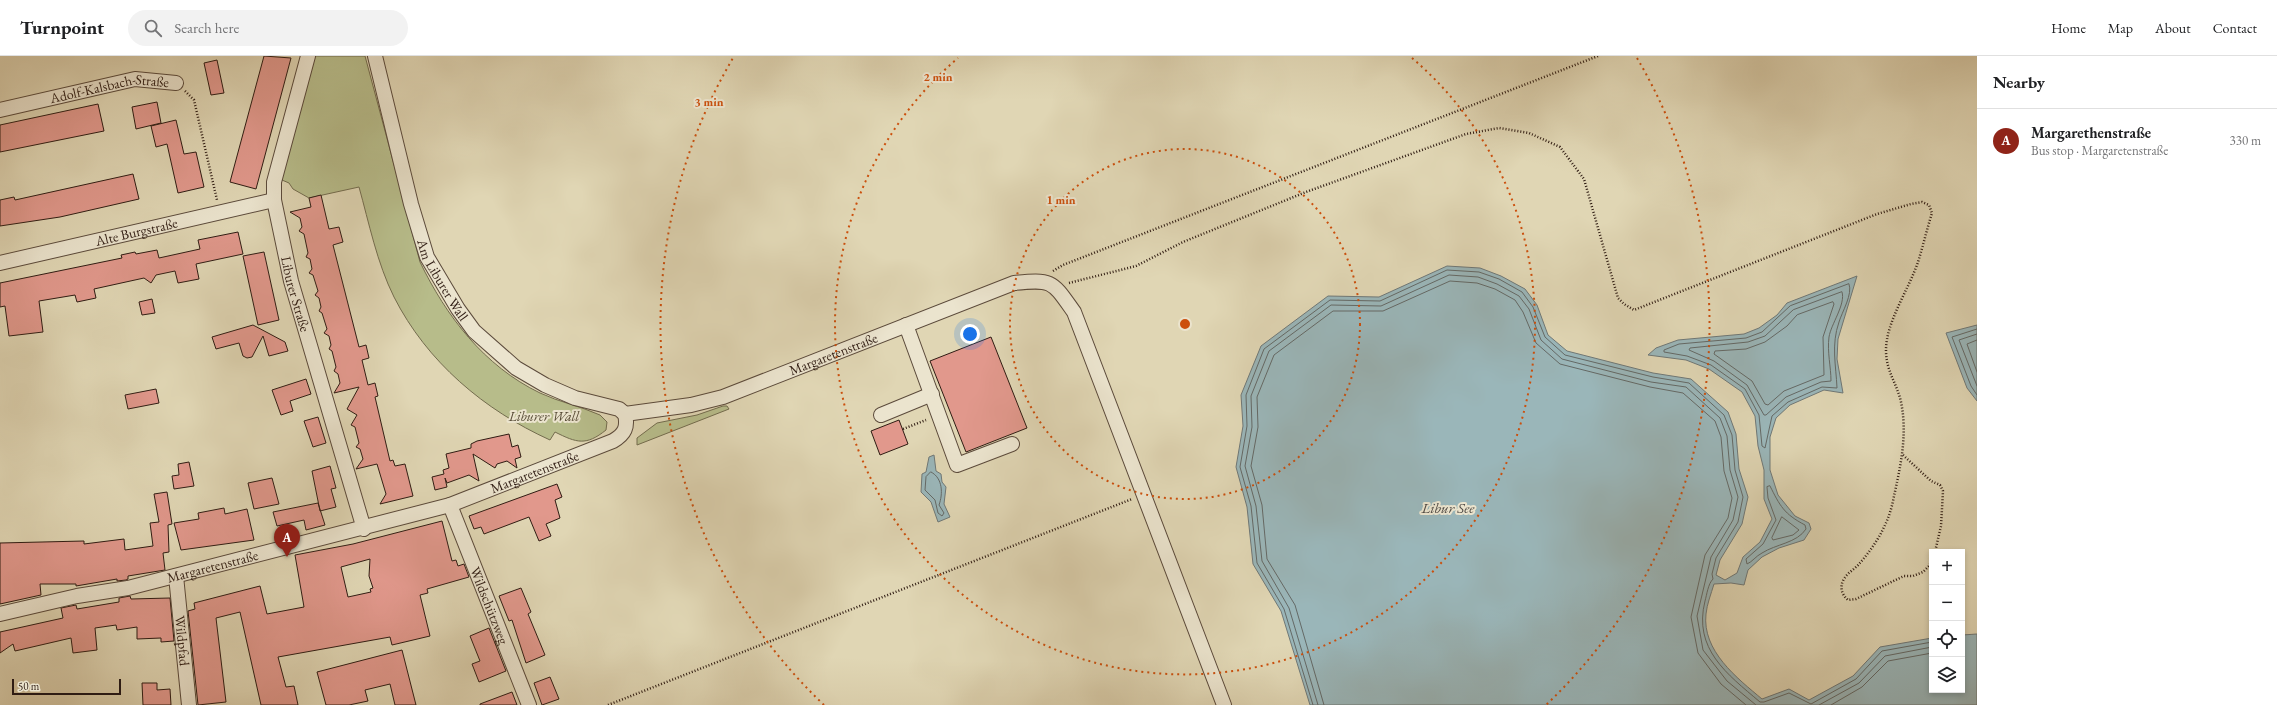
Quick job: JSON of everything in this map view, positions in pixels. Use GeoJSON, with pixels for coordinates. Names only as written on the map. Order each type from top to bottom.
{"type":"FeatureCollection","features":[{"type":"Feature","properties":{"kind":"street","name":"Liburer Straße"},"geometry":{"type":"LineString","coordinates":[[308,56],[274,182],[274,200],[291,281],[364,529]]}},
{"type":"Feature","properties":{"kind":"street","name":"Am Liburer Wall"},"geometry":{"type":"LineString","coordinates":[[375,56],[411,204],[427,257],[458,309],[474,331],[516,368],[545,385],[575,398],[615,408],[625,414]]}},
{"type":"Feature","properties":{"kind":"street","name":"Adolf-Kalsbach-Straße"},"geometry":{"type":"LineString","coordinates":[[0,110],[135,79],[176,83]]}},
{"type":"Feature","properties":{"kind":"street","name":"Alte Burgstraße"},"geometry":{"type":"LineString","coordinates":[[0,263],[274,200]]}},
{"type":"Feature","properties":{"kind":"street","name":"Margaretenstraße"},"geometry":{"type":"LineString","coordinates":[[0,614],[176,576],[364,529],[450,505],[613,441],[621,436],[625,430],[627,423],[625,414],[691,405],[723,396],[1014,283],[1038,281]]}},
{"type":"Feature","properties":{"kind":"street"},"geometry":{"type":"LineString","coordinates":[[1038,281],[1055,286],[1074,312],[1224,705]]}},
{"type":"Feature","properties":{"kind":"street"},"geometry":{"type":"LineString","coordinates":[[906,325],[958,465],[1012,444]]}},
{"type":"Feature","properties":{"kind":"street"},"geometry":{"type":"LineString","coordinates":[[881,415],[932,394]]}},
{"type":"Feature","properties":{"kind":"street","name":"Wildschützweg"},"geometry":{"type":"LineString","coordinates":[[450,505],[529,705]]}},
{"type":"Feature","properties":{"kind":"street","name":"Wildpfad"},"geometry":{"type":"LineString","coordinates":[[176,576],[189,705]]}},
{"type":"Feature","properties":{"kind":"path"},"geometry":{"type":"LineString","coordinates":[[1038,281],[1063,265],[1598,56]]}},
{"type":"Feature","properties":{"kind":"path","name":"Adolf-Kalsbach-Straße"},"geometry":{"type":"LineString","coordinates":[[176,83],[194,100],[219,213]]}},
{"type":"Feature","properties":{"kind":"path"},"geometry":{"type":"LineString","coordinates":[[1055,286],[1136,266],[1183,242],[1306,192],[1466,134],[1499,128],[1529,133],[1560,147],[1584,180],[1618,298],[1634,310],[1819,235],[1877,214],[1922,202],[1929,205],[1932,213],[1918,262],[1891,327],[1886,349],[1888,369],[1901,400],[1905,422],[1902,455],[1890,513],[1881,534],[1858,565],[1844,578],[1841,588],[1843,596],[1848,600],[1856,599],[1904,576],[1913,576],[1923,572],[1929,566]]}},
{"type":"Feature","properties":{"kind":"path"},"geometry":{"type":"LineString","coordinates":[[903,429],[939,415]]}},
{"type":"Feature","properties":{"kind":"path"},"geometry":{"type":"LineString","coordinates":[[1902,455],[1931,481],[1940,485],[1943,491],[1941,526],[1936,549]]}},
{"type":"Feature","properties":{"kind":"path"},"geometry":{"type":"LineString","coordinates":[[608,705],[1143,495]]}},
{"type":"Feature","properties":{"kind":"green space","name":"Liburer Wall"},"geometry":{"type":"Polygon","coordinates":[[[314,56],[365,56],[420,262],[442,301],[469,338],[501,369],[520,382],[540,393],[600,415],[607,422],[606,430],[593,439],[587,441],[569,439],[555,432],[550,440],[502,414],[480,399],[440,363],[407,321],[394,297],[383,271],[359,187],[309,198],[293,189],[289,183],[282,180],[282,174],[314,56]]]}},
{"type":"Feature","properties":{"kind":"green space"},"geometry":{"type":"Polygon","coordinates":[[[727,406],[729,409],[637,445],[637,438],[657,423],[697,415],[727,406]]]}},
{"type":"Feature","properties":{"kind":"water","name":"Libur See"},"geometry":{"type":"Polygon","coordinates":[[[1447,266],[1480,268],[1501,276],[1525,289],[1537,305],[1548,335],[1567,351],[1653,373],[1691,379],[1728,412],[1736,434],[1739,469],[1748,497],[1742,524],[1720,560],[1716,575],[1725,580],[1737,573],[1743,557],[1760,542],[1772,519],[1764,499],[1764,470],[1758,446],[1755,416],[1742,392],[1709,369],[1686,360],[1648,355],[1656,348],[1678,340],[1744,334],[1759,328],[1777,315],[1787,303],[1857,276],[1838,339],[1837,359],[1843,393],[1824,390],[1790,405],[1776,418],[1770,437],[1770,470],[1778,495],[1795,516],[1809,523],[1811,529],[1804,540],[1779,548],[1762,557],[1748,570],[1744,585],[1731,583],[1714,584],[1708,603],[1706,627],[1715,652],[1732,673],[1762,699],[1789,689],[1809,700],[1853,676],[1880,647],[1929,639],[1929,693],[1965,693],[1965,635],[1977,634],[1977,705],[1310,705],[1281,611],[1253,564],[1247,507],[1236,467],[1243,426],[1241,395],[1261,346],[1328,296],[1379,297],[1447,266]]]}},
{"type":"Feature","properties":{"kind":"water"},"geometry":{"type":"Polygon","coordinates":[[[1977,325],[1977,401],[1967,388],[1946,333],[1977,325]]]}},
{"type":"Feature","properties":{"kind":"water"},"geometry":{"type":"Polygon","coordinates":[[[934,455],[936,471],[941,474],[942,482],[946,487],[944,504],[950,517],[938,522],[931,502],[921,492],[922,474],[926,472],[929,457],[934,455]]]}},
{"type":"Feature","properties":{"kind":"building"},"geometry":{"type":"Polygon","coordinates":[[[264,56],[291,58],[256,189],[230,182],[264,56]]]}},
{"type":"Feature","properties":{"kind":"building"},"geometry":{"type":"Polygon","coordinates":[[[217,60],[224,93],[211,95],[204,63],[217,60]]]}},
{"type":"Feature","properties":{"kind":"building"},"geometry":{"type":"Polygon","coordinates":[[[157,102],[161,123],[136,129],[132,107],[157,102]]]}},
{"type":"Feature","properties":{"kind":"building"},"geometry":{"type":"Polygon","coordinates":[[[98,104],[104,131],[0,152],[0,125],[98,104]]]}},
{"type":"Feature","properties":{"kind":"building"},"geometry":{"type":"Polygon","coordinates":[[[176,120],[184,154],[196,152],[204,187],[178,193],[167,144],[156,147],[151,126],[176,120]]]}},
{"type":"Feature","properties":{"kind":"building"},"geometry":{"type":"Polygon","coordinates":[[[133,174],[139,199],[60,217],[0,226],[0,200],[14,197],[15,200],[133,174]]]}},
{"type":"Feature","properties":{"kind":"building"},"geometry":{"type":"Polygon","coordinates":[[[321,195],[329,229],[339,227],[343,242],[333,245],[359,347],[366,345],[369,358],[362,360],[368,385],[375,383],[378,396],[375,397],[390,461],[393,460],[395,466],[405,464],[413,496],[380,504],[386,494],[377,464],[356,469],[363,459],[360,449],[356,447],[359,443],[355,427],[351,425],[357,415],[347,409],[359,387],[334,393],[340,383],[338,374],[334,371],[336,367],[332,351],[329,349],[331,345],[329,336],[324,333],[327,329],[322,313],[319,311],[321,307],[319,298],[315,295],[318,291],[313,275],[309,273],[312,269],[310,259],[306,257],[308,253],[304,234],[299,231],[302,227],[300,218],[290,212],[311,207],[309,198],[321,195]]]}},
{"type":"Feature","properties":{"kind":"building"},"geometry":{"type":"Polygon","coordinates":[[[238,232],[243,254],[196,264],[199,279],[178,283],[175,271],[156,275],[151,283],[144,278],[94,289],[96,298],[77,302],[75,295],[39,301],[43,332],[9,336],[5,306],[0,307],[0,283],[122,258],[121,255],[135,252],[136,254],[157,250],[159,258],[200,249],[198,240],[238,232]]]}},
{"type":"Feature","properties":{"kind":"building"},"geometry":{"type":"Polygon","coordinates":[[[264,252],[279,320],[258,325],[243,256],[264,252]]]}},
{"type":"Feature","properties":{"kind":"building"},"geometry":{"type":"Polygon","coordinates":[[[152,299],[155,313],[142,315],[139,302],[152,299]]]}},
{"type":"Feature","properties":{"kind":"building"},"geometry":{"type":"Polygon","coordinates":[[[253,325],[285,342],[288,351],[269,356],[263,336],[252,357],[247,358],[243,356],[239,343],[216,349],[212,337],[253,325]]]}},
{"type":"Feature","properties":{"kind":"building"},"geometry":{"type":"Polygon","coordinates":[[[991,337],[1027,428],[966,452],[930,361],[991,337]]]}},
{"type":"Feature","properties":{"kind":"building"},"geometry":{"type":"Polygon","coordinates":[[[306,379],[311,394],[290,401],[293,411],[281,415],[272,390],[306,379]]]}},
{"type":"Feature","properties":{"kind":"building"},"geometry":{"type":"Polygon","coordinates":[[[156,389],[159,403],[128,409],[125,395],[156,389]]]}},
{"type":"Feature","properties":{"kind":"building"},"geometry":{"type":"Polygon","coordinates":[[[318,417],[326,443],[313,447],[304,421],[318,417]]]}},
{"type":"Feature","properties":{"kind":"building"},"geometry":{"type":"Polygon","coordinates":[[[899,420],[908,444],[880,455],[871,431],[899,420]]]}},
{"type":"Feature","properties":{"kind":"building"},"geometry":{"type":"Polygon","coordinates":[[[509,434],[512,447],[518,445],[521,457],[515,459],[517,468],[507,461],[497,464],[495,468],[473,454],[479,481],[469,475],[447,483],[445,478],[447,487],[435,490],[432,477],[444,474],[443,470],[449,468],[446,454],[471,448],[471,444],[477,441],[509,434]]]}},
{"type":"Feature","properties":{"kind":"building"},"geometry":{"type":"Polygon","coordinates":[[[189,462],[194,486],[174,489],[172,476],[179,475],[178,464],[189,462]]]}},
{"type":"Feature","properties":{"kind":"building"},"geometry":{"type":"Polygon","coordinates":[[[330,466],[336,488],[331,489],[336,507],[320,511],[312,471],[330,466]]]}},
{"type":"Feature","properties":{"kind":"building"},"geometry":{"type":"Polygon","coordinates":[[[272,478],[279,504],[254,509],[248,483],[272,478]]]}},
{"type":"Feature","properties":{"kind":"building"},"geometry":{"type":"Polygon","coordinates":[[[557,484],[562,497],[555,500],[560,518],[546,524],[551,536],[539,541],[529,517],[484,534],[481,527],[474,529],[469,516],[557,484]]]}},
{"type":"Feature","properties":{"kind":"building"},"geometry":{"type":"Polygon","coordinates":[[[167,492],[172,524],[168,525],[169,552],[163,553],[165,570],[128,576],[128,579],[126,580],[117,581],[117,579],[76,586],[76,584],[40,584],[41,595],[0,604],[0,543],[84,541],[84,544],[124,539],[125,550],[153,546],[150,523],[159,522],[154,494],[167,492]]]}},
{"type":"Feature","properties":{"kind":"building"},"geometry":{"type":"Polygon","coordinates":[[[318,503],[325,525],[306,530],[304,520],[277,526],[273,512],[318,503]]]}},
{"type":"Feature","properties":{"kind":"building"},"geometry":{"type":"Polygon","coordinates":[[[224,508],[225,514],[247,509],[254,540],[181,550],[174,523],[199,519],[198,513],[224,508]]]}},
{"type":"Feature","properties":{"kind":"building"},"geometry":{"type":"Polygon","coordinates":[[[442,521],[452,561],[456,560],[458,566],[464,564],[469,577],[427,589],[428,593],[420,595],[430,636],[392,645],[390,637],[278,657],[286,687],[294,686],[298,705],[261,705],[240,612],[216,618],[226,702],[198,705],[188,611],[195,609],[194,603],[260,586],[267,614],[304,607],[295,555],[353,544],[442,521]],[[370,559],[341,567],[348,597],[371,592],[370,589],[373,588],[369,576],[370,559]]]}},
{"type":"Feature","properties":{"kind":"building"},"geometry":{"type":"Polygon","coordinates":[[[521,588],[531,612],[528,614],[545,655],[526,663],[512,620],[509,621],[499,596],[521,588]]]}},
{"type":"Feature","properties":{"kind":"building"},"geometry":{"type":"Polygon","coordinates":[[[130,596],[131,599],[170,598],[174,641],[161,642],[161,638],[137,639],[137,627],[117,630],[116,625],[95,628],[97,650],[73,653],[71,638],[15,651],[13,644],[0,653],[0,632],[63,618],[61,608],[76,605],[77,609],[119,602],[119,598],[130,596]]]}},
{"type":"Feature","properties":{"kind":"building"},"geometry":{"type":"Polygon","coordinates":[[[489,628],[506,671],[479,682],[472,664],[480,661],[470,636],[489,628]]]}},
{"type":"Feature","properties":{"kind":"building"},"geometry":{"type":"Polygon","coordinates":[[[402,650],[416,705],[395,705],[390,684],[365,690],[368,701],[349,705],[326,705],[317,672],[402,650]]]}},
{"type":"Feature","properties":{"kind":"building"},"geometry":{"type":"Polygon","coordinates":[[[550,677],[559,699],[542,705],[534,683],[550,677]]]}},
{"type":"Feature","properties":{"kind":"building"},"geometry":{"type":"Polygon","coordinates":[[[142,683],[157,683],[157,690],[170,689],[171,705],[143,705],[142,683]]]}},
{"type":"Feature","properties":{"kind":"building"},"geometry":{"type":"Polygon","coordinates":[[[512,692],[517,705],[480,705],[480,704],[512,692]]]}},
{"type":"Feature","properties":{"kind":"place","name":"Margarethenstraße"},"geometry":{"type":"Point","coordinates":[287,557]}}]}
